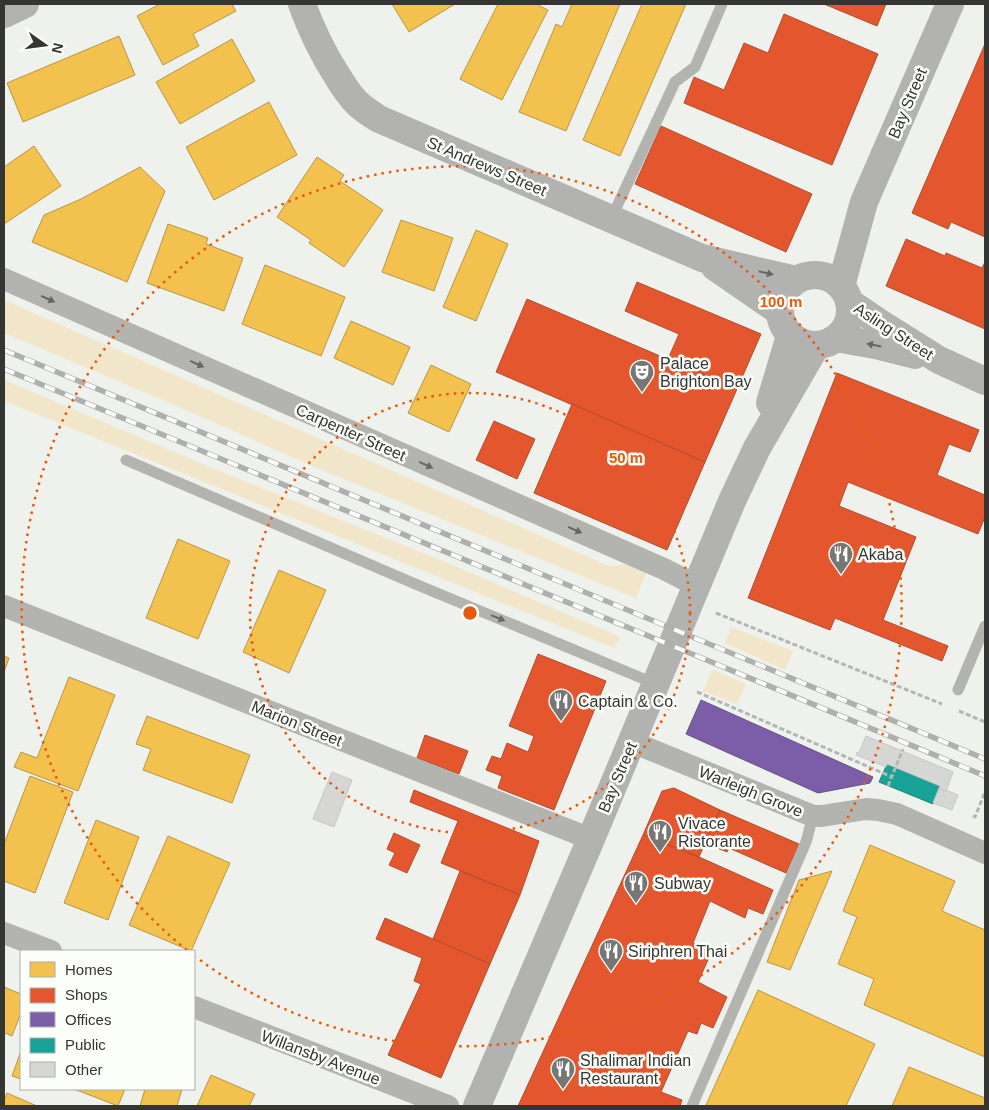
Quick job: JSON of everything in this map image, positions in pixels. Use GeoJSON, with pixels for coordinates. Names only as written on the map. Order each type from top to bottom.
{"type":"FeatureCollection","features":[{"type":"Feature","properties":{"kind":"street"},"geometry":{"type":"LineString","coordinates":[[4,14],[25,4]]}},
{"type":"Feature","properties":{"kind":"street","name":"St Andrews Street"},"geometry":{"type":"LineString","coordinates":[[291,4],[306,16],[326,58],[350,96],[368,112],[394,126],[702,258],[780,311]]}},
{"type":"Feature","properties":{"kind":"street","name":"Bay Street"},"geometry":{"type":"LineString","coordinates":[[845,294],[864,202],[950,4]]}},
{"type":"Feature","properties":{"kind":"street","name":"Bay Street"},"geometry":{"type":"LineString","coordinates":[[806,277],[864,202]]}},
{"type":"Feature","properties":{"kind":"street","name":"St Andrews Street"},"geometry":{"type":"LineString","coordinates":[[702,258],[806,277]]}},
{"type":"Feature","properties":{"kind":"street"},"geometry":{"type":"LineString","coordinates":[[826,276],[834,280],[845,294],[850,312],[848,322],[844,330],[826,342],[806,344],[798,341],[790,336],[781,320],[781,299],[787,288],[806,277],[826,276]]}},
{"type":"Feature","properties":{"kind":"street","name":"Carpenter Street"},"geometry":{"type":"LineString","coordinates":[[4,280],[664,569],[693,594]]}},
{"type":"Feature","properties":{"kind":"street","name":"Asling Street"},"geometry":{"type":"LineString","coordinates":[[845,294],[880,323],[939,360],[985,381]]}},
{"type":"Feature","properties":{"kind":"street","name":"Bay Street"},"geometry":{"type":"LineString","coordinates":[[758,448],[790,336]]}},
{"type":"Feature","properties":{"kind":"street","name":"Bay Street"},"geometry":{"type":"LineString","coordinates":[[477,1106],[591,840],[732,501],[758,448],[826,342]]}},
{"type":"Feature","properties":{"kind":"street","name":"Asling Street"},"geometry":{"type":"LineString","coordinates":[[826,342],[875,345],[939,360]]}},
{"type":"Feature","properties":{"kind":"street","name":"Marion Street"},"geometry":{"type":"LineString","coordinates":[[4,606],[591,840]]}},
{"type":"Feature","properties":{"kind":"street","name":"Warleigh Grove"},"geometry":{"type":"LineString","coordinates":[[632,742],[814,816],[866,809],[897,814],[985,853]]}},
{"type":"Feature","properties":{"kind":"street"},"geometry":{"type":"LineString","coordinates":[[4,933],[48,950]]}},
{"type":"Feature","properties":{"kind":"street","name":"Willansby Avenue"},"geometry":{"type":"LineString","coordinates":[[195,1007],[448,1106]]}},
{"type":"Feature","properties":{"kind":"lane"},"geometry":{"type":"LineString","coordinates":[[611,219],[675,82],[695,67],[722,4]]}},
{"type":"Feature","properties":{"kind":"lane"},"geometry":{"type":"LineString","coordinates":[[126,460],[420,586],[656,684]]}},
{"type":"Feature","properties":{"kind":"lane"},"geometry":{"type":"LineString","coordinates":[[958,690],[985,626]]}},
{"type":"Feature","properties":{"kind":"lane"},"geometry":{"type":"LineString","coordinates":[[692,1106],[806,842],[814,816]]}},
{"type":"Feature","properties":{"kind":"path"},"geometry":{"type":"LineString","coordinates":[[693,594],[985,722]]}},
{"type":"Feature","properties":{"kind":"path"},"geometry":{"type":"LineString","coordinates":[[697,692],[892,777]]}},
{"type":"Feature","properties":{"kind":"path"},"geometry":{"type":"LineString","coordinates":[[887,789],[903,749]]}},
{"type":"Feature","properties":{"kind":"path"},"geometry":{"type":"LineString","coordinates":[[975,817],[985,792]]}},
{"type":"Feature","properties":{"kind":"shaded area"},"geometry":{"type":"Polygon","coordinates":[[[4,300],[609,566],[632,564],[647,571],[636,598],[319,469],[170,403],[4,333],[4,300]]]}},
{"type":"Feature","properties":{"kind":"shaded area"},"geometry":{"type":"Polygon","coordinates":[[[4,380],[222,472],[455,566],[620,637],[614,648],[4,401],[4,380]]]}},
{"type":"Feature","properties":{"kind":"shaded area"},"geometry":{"type":"Polygon","coordinates":[[[731,627],[793,651],[785,670],[725,643],[731,627]]]}},
{"type":"Feature","properties":{"kind":"shaded area"},"geometry":{"type":"Polygon","coordinates":[[[713,670],[746,684],[737,704],[703,691],[713,670]]]}},
{"type":"Feature","properties":{"kind":"building: Homes"},"geometry":{"type":"Polygon","coordinates":[[[160,4],[232,4],[236,11],[193,34],[199,46],[163,65],[137,16],[160,4]]]}},
{"type":"Feature","properties":{"kind":"building: Homes"},"geometry":{"type":"Polygon","coordinates":[[[392,4],[455,4],[409,32],[392,4]]]}},
{"type":"Feature","properties":{"kind":"building: Homes"},"geometry":{"type":"Polygon","coordinates":[[[498,4],[536,4],[548,10],[502,100],[460,79],[498,4]]]}},
{"type":"Feature","properties":{"kind":"building: Homes"},"geometry":{"type":"Polygon","coordinates":[[[572,4],[620,4],[566,131],[519,112],[556,24],[562,27],[572,4]]]}},
{"type":"Feature","properties":{"kind":"building: Homes"},"geometry":{"type":"Polygon","coordinates":[[[642,4],[686,4],[620,156],[583,140],[642,4]]]}},
{"type":"Feature","properties":{"kind":"building: Homes"},"geometry":{"type":"Polygon","coordinates":[[[119,36],[135,75],[23,122],[7,83],[119,36]]]}},
{"type":"Feature","properties":{"kind":"building: Homes"},"geometry":{"type":"Polygon","coordinates":[[[232,39],[255,81],[180,124],[156,82],[232,39]]]}},
{"type":"Feature","properties":{"kind":"building: Homes"},"geometry":{"type":"Polygon","coordinates":[[[269,102],[297,155],[214,200],[186,147],[269,102]]]}},
{"type":"Feature","properties":{"kind":"building: Homes"},"geometry":{"type":"Polygon","coordinates":[[[34,146],[61,186],[4,224],[4,167],[34,146]]]}},
{"type":"Feature","properties":{"kind":"building: Homes"},"geometry":{"type":"Polygon","coordinates":[[[317,157],[344,175],[340,181],[383,210],[344,267],[309,243],[311,240],[277,217],[317,157]]]}},
{"type":"Feature","properties":{"kind":"building: Homes"},"geometry":{"type":"Polygon","coordinates":[[[140,167],[165,191],[127,282],[32,242],[44,215],[81,199],[140,167]]]}},
{"type":"Feature","properties":{"kind":"building: Homes"},"geometry":{"type":"Polygon","coordinates":[[[401,220],[453,238],[434,291],[382,272],[401,220]]]}},
{"type":"Feature","properties":{"kind":"building: Homes"},"geometry":{"type":"Polygon","coordinates":[[[168,224],[208,238],[206,244],[243,258],[224,311],[147,283],[168,224]]]}},
{"type":"Feature","properties":{"kind":"building: Homes"},"geometry":{"type":"Polygon","coordinates":[[[476,230],[508,244],[476,321],[443,307],[476,230]]]}},
{"type":"Feature","properties":{"kind":"building: Homes"},"geometry":{"type":"Polygon","coordinates":[[[265,265],[345,297],[321,356],[242,324],[265,265]]]}},
{"type":"Feature","properties":{"kind":"building: Homes"},"geometry":{"type":"Polygon","coordinates":[[[351,321],[410,347],[393,385],[334,358],[351,321]]]}},
{"type":"Feature","properties":{"kind":"building: Homes"},"geometry":{"type":"Polygon","coordinates":[[[431,365],[471,384],[449,432],[408,413],[431,365]]]}},
{"type":"Feature","properties":{"kind":"building: Homes"},"geometry":{"type":"Polygon","coordinates":[[[178,539],[230,561],[198,639],[146,618],[178,539]]]}},
{"type":"Feature","properties":{"kind":"building: Homes"},"geometry":{"type":"Polygon","coordinates":[[[279,570],[326,590],[289,673],[243,652],[279,570]]]}},
{"type":"Feature","properties":{"kind":"building: Homes"},"geometry":{"type":"Polygon","coordinates":[[[4,656],[9,658],[4,672],[4,656]]]}},
{"type":"Feature","properties":{"kind":"building: Homes"},"geometry":{"type":"Polygon","coordinates":[[[69,677],[115,695],[78,791],[14,767],[21,752],[37,758],[69,677]]]}},
{"type":"Feature","properties":{"kind":"building: Homes"},"geometry":{"type":"Polygon","coordinates":[[[147,716],[250,755],[232,803],[143,770],[151,749],[136,744],[147,716]]]}},
{"type":"Feature","properties":{"kind":"building: Homes"},"geometry":{"type":"Polygon","coordinates":[[[30,776],[73,792],[35,893],[4,881],[4,844],[30,776]]]}},
{"type":"Feature","properties":{"kind":"building: Homes"},"geometry":{"type":"Polygon","coordinates":[[[96,820],[139,837],[108,920],[64,903],[96,820]]]}},
{"type":"Feature","properties":{"kind":"building: Homes"},"geometry":{"type":"Polygon","coordinates":[[[168,836],[230,863],[191,950],[129,925],[168,836]]]}},
{"type":"Feature","properties":{"kind":"building: Homes"},"geometry":{"type":"Polygon","coordinates":[[[870,845],[955,881],[942,911],[985,930],[985,1057],[864,1005],[874,979],[838,964],[857,917],[843,911],[870,845]]]}},
{"type":"Feature","properties":{"kind":"building: Homes"},"geometry":{"type":"Polygon","coordinates":[[[832,871],[790,970],[767,962],[799,880],[832,871]]]}},
{"type":"Feature","properties":{"kind":"building: Homes"},"geometry":{"type":"Polygon","coordinates":[[[4,987],[20,994],[20,1016],[12,1036],[5,1033],[4,1037],[4,987]]]}},
{"type":"Feature","properties":{"kind":"building: Homes"},"geometry":{"type":"Polygon","coordinates":[[[758,990],[875,1044],[846,1106],[706,1105],[758,990]]]}},
{"type":"Feature","properties":{"kind":"building: Homes"},"geometry":{"type":"Polygon","coordinates":[[[20,1054],[20,1079],[12,1076],[20,1054]]]}},
{"type":"Feature","properties":{"kind":"building: Homes"},"geometry":{"type":"Polygon","coordinates":[[[909,1067],[985,1098],[985,1106],[892,1106],[909,1067]]]}},
{"type":"Feature","properties":{"kind":"building: Homes"},"geometry":{"type":"Polygon","coordinates":[[[211,1075],[255,1094],[249,1106],[197,1106],[211,1075]]]}},
{"type":"Feature","properties":{"kind":"building: Homes"},"geometry":{"type":"Polygon","coordinates":[[[77,1090],[125,1090],[118,1106],[77,1090]]]}},
{"type":"Feature","properties":{"kind":"building: Homes"},"geometry":{"type":"Polygon","coordinates":[[[145,1090],[182,1090],[177,1106],[140,1106],[145,1090]]]}},
{"type":"Feature","properties":{"kind":"building: Homes"},"geometry":{"type":"Polygon","coordinates":[[[7,1093],[37,1106],[4,1106],[7,1093]]]}},
{"type":"Feature","properties":{"kind":"building: Shops"},"geometry":{"type":"Polygon","coordinates":[[[824,4],[886,4],[877,26],[824,4]]]}},
{"type":"Feature","properties":{"kind":"building: Shops"},"geometry":{"type":"Polygon","coordinates":[[[784,14],[878,54],[832,165],[684,103],[694,77],[724,90],[744,43],[768,53],[784,14]]]}},
{"type":"Feature","properties":{"kind":"building: Shops"},"geometry":{"type":"Polygon","coordinates":[[[985,44],[985,237],[951,222],[948,229],[912,213],[985,44]]]}},
{"type":"Feature","properties":{"kind":"building: Shops"},"geometry":{"type":"Polygon","coordinates":[[[661,126],[812,194],[786,252],[635,184],[661,126]]]}},
{"type":"Feature","properties":{"kind":"building: Shops"},"geometry":{"type":"Polygon","coordinates":[[[906,239],[945,256],[946,253],[982,268],[985,262],[985,329],[886,286],[906,239]]]}},
{"type":"Feature","properties":{"kind":"building: Shops"},"geometry":{"type":"Polygon","coordinates":[[[637,282],[761,334],[737,389],[668,359],[679,334],[625,311],[637,282]]]}},
{"type":"Feature","properties":{"kind":"building: Shops"},"geometry":{"type":"Polygon","coordinates":[[[527,299],[737,389],[705,462],[496,372],[527,299]]]}},
{"type":"Feature","properties":{"kind":"building: Shops"},"geometry":{"type":"Polygon","coordinates":[[[837,373],[979,430],[970,452],[949,444],[937,475],[985,495],[985,517],[978,534],[848,482],[839,506],[916,537],[883,620],[948,646],[942,661],[835,618],[830,630],[748,598],[837,373]]]}},
{"type":"Feature","properties":{"kind":"building: Shops"},"geometry":{"type":"Polygon","coordinates":[[[572,404],[705,462],[667,550],[534,493],[572,404]]]}},
{"type":"Feature","properties":{"kind":"building: Shops"},"geometry":{"type":"Polygon","coordinates":[[[494,421],[535,439],[517,479],[476,460],[494,421]]]}},
{"type":"Feature","properties":{"kind":"building: Shops"},"geometry":{"type":"Polygon","coordinates":[[[538,654],[606,681],[554,810],[498,788],[502,776],[486,770],[492,756],[501,759],[507,743],[528,752],[534,736],[509,726],[538,654]]]}},
{"type":"Feature","properties":{"kind":"building: Shops"},"geometry":{"type":"Polygon","coordinates":[[[425,735],[468,751],[459,774],[417,758],[425,735]]]}},
{"type":"Feature","properties":{"kind":"building: Shops"},"geometry":{"type":"Polygon","coordinates":[[[674,788],[720,810],[699,857],[643,835],[662,791],[674,788]]]}},
{"type":"Feature","properties":{"kind":"building: Shops"},"geometry":{"type":"Polygon","coordinates":[[[414,790],[539,841],[520,895],[441,863],[458,821],[410,802],[414,790]]]}},
{"type":"Feature","properties":{"kind":"building: Shops"},"geometry":{"type":"Polygon","coordinates":[[[720,810],[799,844],[786,873],[729,848],[727,852],[705,843],[720,810]]]}},
{"type":"Feature","properties":{"kind":"building: Shops"},"geometry":{"type":"Polygon","coordinates":[[[394,833],[420,845],[407,873],[389,865],[395,853],[387,849],[394,833]]]}},
{"type":"Feature","properties":{"kind":"building: Shops"},"geometry":{"type":"Polygon","coordinates":[[[643,835],[699,857],[773,890],[763,914],[748,908],[745,918],[710,901],[693,943],[712,951],[698,982],[727,997],[713,1028],[701,1023],[697,1034],[688,1031],[661,1092],[682,1100],[680,1106],[518,1106],[643,835]]]}},
{"type":"Feature","properties":{"kind":"building: Shops"},"geometry":{"type":"Polygon","coordinates":[[[460,871],[520,895],[490,964],[433,939],[460,871]]]}},
{"type":"Feature","properties":{"kind":"building: Shops"},"geometry":{"type":"Polygon","coordinates":[[[385,918],[490,964],[441,1078],[388,1055],[421,984],[414,981],[422,958],[376,939],[385,918]]]}},
{"type":"Feature","properties":{"kind":"building: Offices"},"geometry":{"type":"Polygon","coordinates":[[[701,700],[873,777],[870,783],[818,793],[686,734],[701,700]]]}},
{"type":"Feature","properties":{"kind":"building: Public"},"geometry":{"type":"Polygon","coordinates":[[[887,764],[940,786],[933,804],[879,782],[887,764]]]}},
{"type":"Feature","properties":{"kind":"building: Other"},"geometry":{"type":"Polygon","coordinates":[[[866,736],[953,772],[946,791],[939,788],[940,786],[887,764],[886,767],[856,755],[857,752],[859,753],[866,736]]]}},
{"type":"Feature","properties":{"kind":"building: Other"},"geometry":{"type":"Polygon","coordinates":[[[332,772],[352,780],[334,827],[313,819],[332,772]]]}},
{"type":"Feature","properties":{"kind":"building: Other"},"geometry":{"type":"Polygon","coordinates":[[[939,788],[958,795],[952,810],[933,803],[939,788]]]}},
{"type":"Feature","properties":{"kind":"railway"},"geometry":{"type":"LineString","coordinates":[[4,350],[985,759]]}},
{"type":"Feature","properties":{"kind":"railway"},"geometry":{"type":"LineString","coordinates":[[4,369],[985,776]]}},
{"type":"Feature","properties":{"kind":"place","name":"Palace Brighton Bay"},"geometry":{"type":"Point","coordinates":[642,393]}},
{"type":"Feature","properties":{"kind":"place","name":"Akaba"},"geometry":{"type":"Point","coordinates":[841,575]}},
{"type":"Feature","properties":{"kind":"place","name":"Captain & Co."},"geometry":{"type":"Point","coordinates":[561,722]}},
{"type":"Feature","properties":{"kind":"place","name":"Vivace Ristorante"},"geometry":{"type":"Point","coordinates":[660,853]}},
{"type":"Feature","properties":{"kind":"place","name":"Subway"},"geometry":{"type":"Point","coordinates":[636,904]}},
{"type":"Feature","properties":{"kind":"place","name":"Siriphren Thai"},"geometry":{"type":"Point","coordinates":[611,972]}},
{"type":"Feature","properties":{"kind":"place","name":"Shalimar Indian Restaurant"},"geometry":{"type":"Point","coordinates":[563,1090]}}]}
